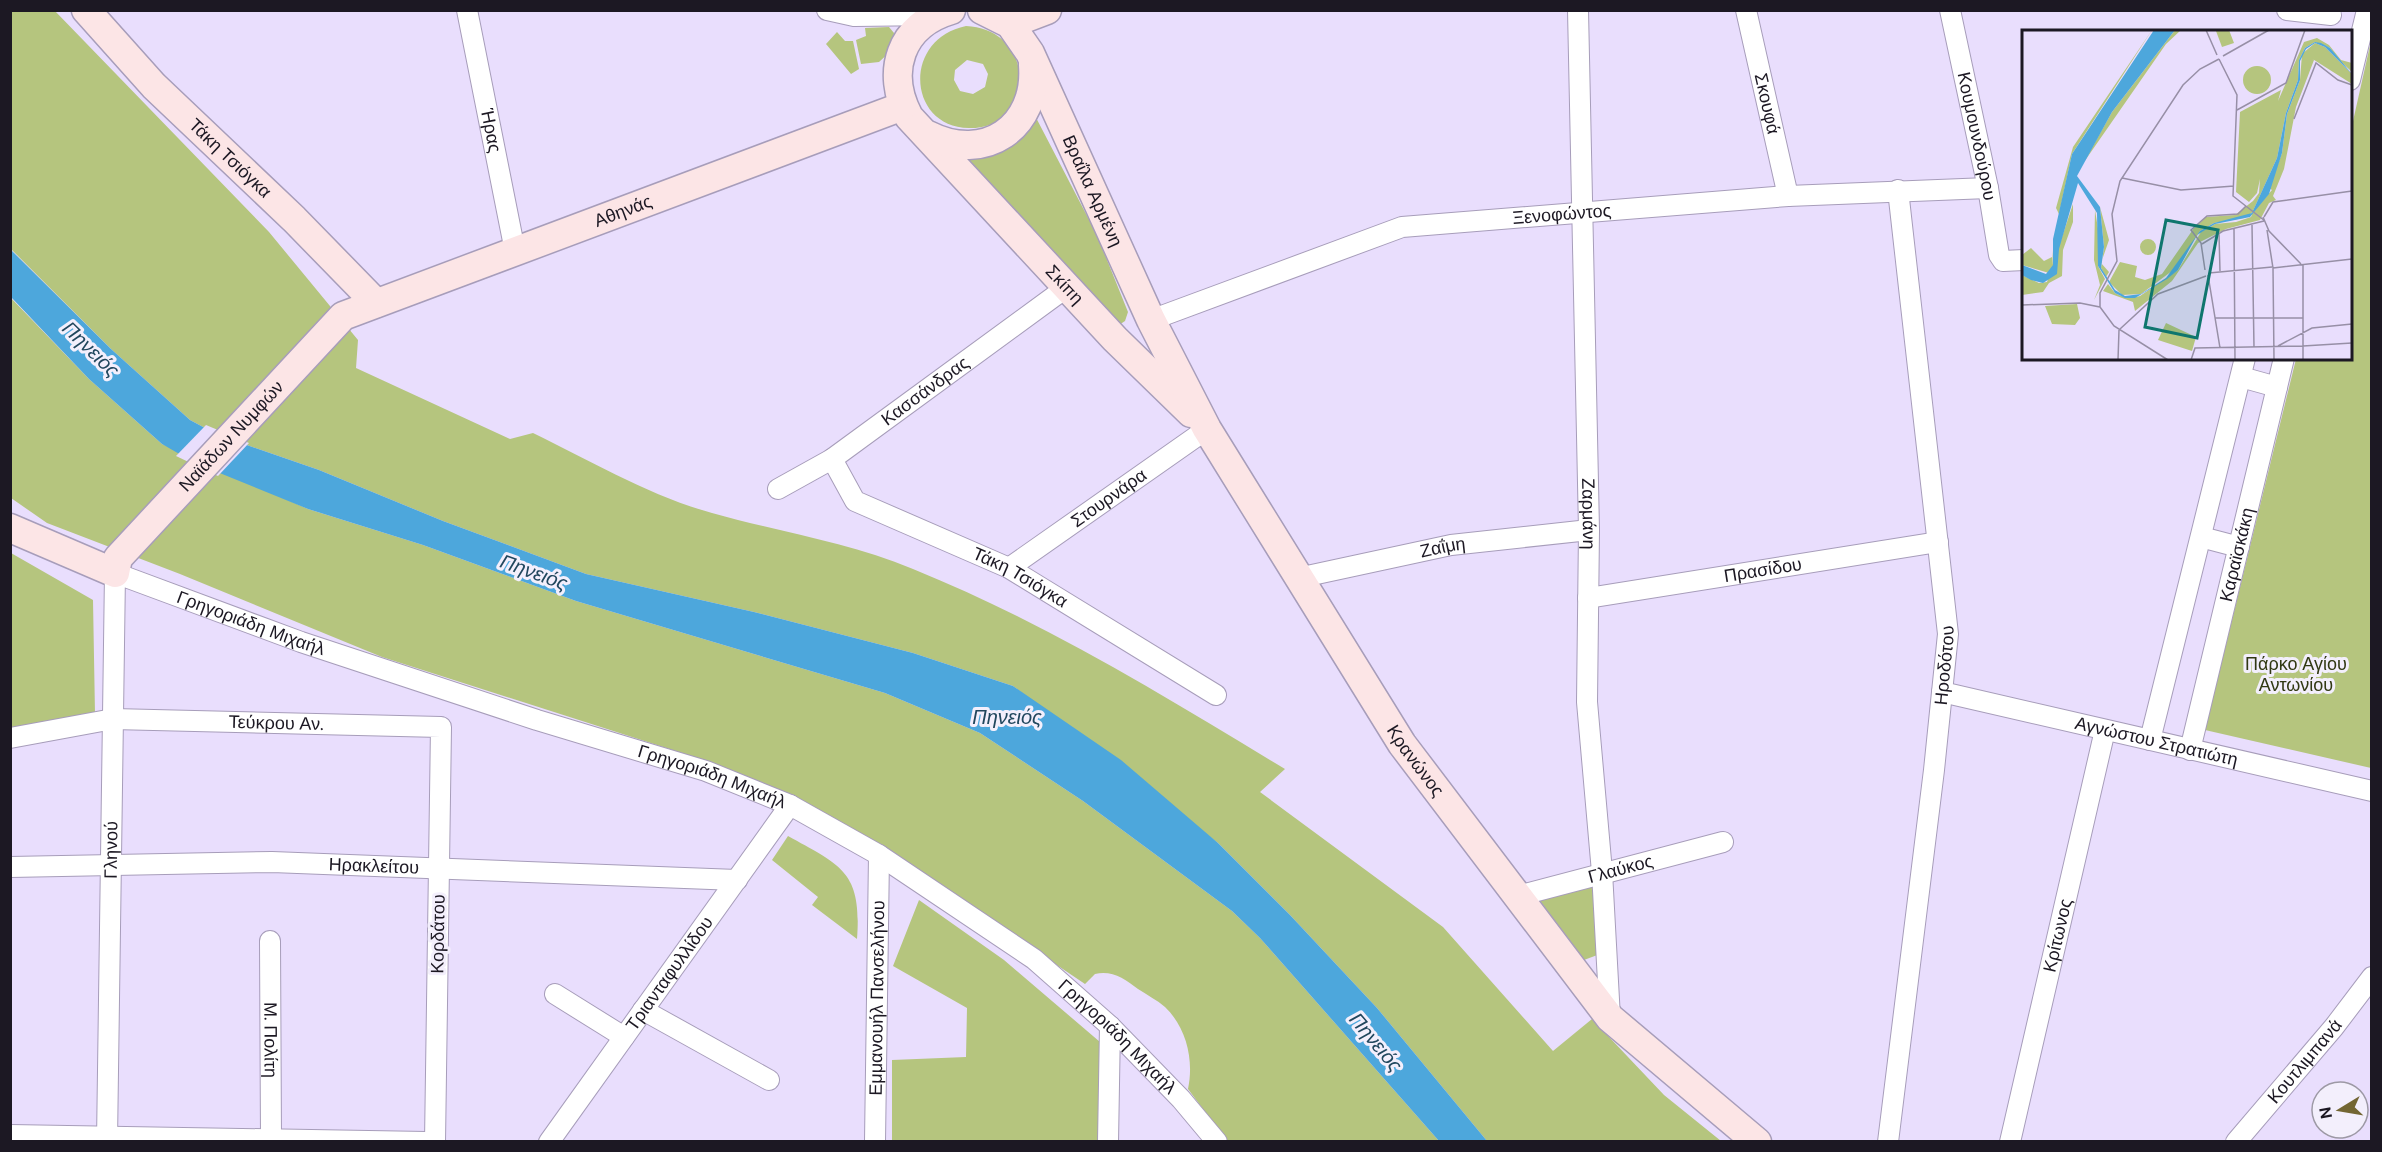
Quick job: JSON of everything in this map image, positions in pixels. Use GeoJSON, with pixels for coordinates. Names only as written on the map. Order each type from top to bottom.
{"type":"FeatureCollection","features":[{"type":"Feature","properties":{"kind":"street","name":"Τάκη Τσιόγκα"},"geometry":{"type":"LineString","coordinates":[[86,10],[154,86],[294,219],[376,303]]}},
{"type":"Feature","properties":{"kind":"street","name":"Ήρας"},"geometry":{"type":"LineString","coordinates":[[467,10],[515,251]]}},
{"type":"Feature","properties":{"kind":"street"},"geometry":{"type":"LineString","coordinates":[[827,10],[854,16],[943,13]]}},
{"type":"Feature","properties":{"kind":"street"},"geometry":{"type":"LineString","coordinates":[[982,10],[1010,24],[1047,10]]}},
{"type":"Feature","properties":{"kind":"street","name":"Ζαρμάνη"},"geometry":{"type":"LineString","coordinates":[[1578,10],[1589,530],[1587,702],[1602,872],[1610,1018]]}},
{"type":"Feature","properties":{"kind":"street","name":"Σκουφά"},"geometry":{"type":"LineString","coordinates":[[1746,10],[1788,196]]}},
{"type":"Feature","properties":{"kind":"street","name":"Κουμουνδούρου"},"geometry":{"type":"LineString","coordinates":[[1950,10],[1988,188],[1999,255],[2003,261],[2022,260]]}},
{"type":"Feature","properties":{"kind":"street"},"geometry":{"type":"LineString","coordinates":[[2287,10],[2330,19]]}},
{"type":"Feature","properties":{"kind":"street"},"geometry":{"type":"LineString","coordinates":[[2352,72],[2367,10]]}},
{"type":"Feature","properties":{"kind":"street"},"geometry":{"type":"LineString","coordinates":[[903,106],[897,86],[898,66],[905,45],[917,28],[943,13]]}},
{"type":"Feature","properties":{"kind":"street","name":"Βραΐλα Αρμένη"},"geometry":{"type":"LineString","coordinates":[[1010,24],[1030,53],[1151,320]]}},
{"type":"Feature","properties":{"kind":"street","name":"Σκίπη"},"geometry":{"type":"LineString","coordinates":[[928,135],[962,146],[984,144],[1004,135],[1019,121],[1030,103],[1034,83],[1033,62]]}},
{"type":"Feature","properties":{"kind":"street","name":"Αθηνάς"},"geometry":{"type":"LineString","coordinates":[[343,316],[903,106]]}},
{"type":"Feature","properties":{"kind":"street","name":"Σκίπη"},"geometry":{"type":"LineString","coordinates":[[903,106],[909,117],[1115,339],[1207,429]]}},
{"type":"Feature","properties":{"kind":"street","name":"Ξενοφώντος"},"geometry":{"type":"LineString","coordinates":[[1151,320],[1402,227],[1788,196],[1988,188]]}},
{"type":"Feature","properties":{"kind":"street","name":"Ηροδότου"},"geometry":{"type":"LineString","coordinates":[[1888,1142],[1948,634],[1898,190]]}},
{"type":"Feature","properties":{"kind":"street","name":"Κασσάνδρας"},"geometry":{"type":"LineString","coordinates":[[778,489],[832,459],[1067,287]]}},
{"type":"Feature","properties":{"kind":"street","name":"Ναϊάδων Νυμφών"},"geometry":{"type":"LineString","coordinates":[[116,566],[343,316]]}},
{"type":"Feature","properties":{"kind":"street","name":"Κρανώνος"},"geometry":{"type":"LineString","coordinates":[[1151,320],[1207,429],[1402,744],[1610,1018],[1757,1142]]}},
{"type":"Feature","properties":{"kind":"street","name":"Καραϊσκάκη"},"geometry":{"type":"LineString","coordinates":[[2190,750],[2284,360]]}},
{"type":"Feature","properties":{"kind":"street"},"geometry":{"type":"LineString","coordinates":[[2151,740],[2243,368],[2277,387]]}},
{"type":"Feature","properties":{"kind":"street","name":"Στουρνάρα"},"geometry":{"type":"LineString","coordinates":[[1009,568],[1207,429]]}},
{"type":"Feature","properties":{"kind":"street","name":"Τάκη Τσιόγκα"},"geometry":{"type":"LineString","coordinates":[[832,459],[855,501],[1009,568],[1216,695]]}},
{"type":"Feature","properties":{"kind":"street"},"geometry":{"type":"LineString","coordinates":[[10,528],[116,566]]}},
{"type":"Feature","properties":{"kind":"street","name":"Ζαΐμη"},"geometry":{"type":"LineString","coordinates":[[1299,578],[1451,545],[1589,530]]}},
{"type":"Feature","properties":{"kind":"street"},"geometry":{"type":"LineString","coordinates":[[2201,537],[2239,547]]}},
{"type":"Feature","properties":{"kind":"street","name":"Πρασίδου"},"geometry":{"type":"LineString","coordinates":[[1588,598],[1938,542]]}},
{"type":"Feature","properties":{"kind":"street","name":"Γληνού"},"geometry":{"type":"LineString","coordinates":[[107,1139],[116,566]]}},
{"type":"Feature","properties":{"kind":"street","name":"Γρηγοριάδη Μιχαήλ"},"geometry":{"type":"LineString","coordinates":[[116,566],[301,642],[537,720],[706,771],[790,806],[879,855],[1034,960],[1110,1026],[1180,1099],[1217,1142]]}},
{"type":"Feature","properties":{"kind":"street","name":"Αγνώστου Στρατιώτη"},"geometry":{"type":"LineString","coordinates":[[1942,692],[2372,791]]}},
{"type":"Feature","properties":{"kind":"street","name":"Τεύκρου Αν."},"geometry":{"type":"LineString","coordinates":[[10,738],[113,719],[441,727]]}},
{"type":"Feature","properties":{"kind":"street","name":"Κορδάτου"},"geometry":{"type":"LineString","coordinates":[[435,1142],[441,727]]}},
{"type":"Feature","properties":{"kind":"street","name":"Κρίτωνος"},"geometry":{"type":"LineString","coordinates":[[2010,1142],[2105,729]]}},
{"type":"Feature","properties":{"kind":"street","name":"Τριανταφυλλίδου"},"geometry":{"type":"LineString","coordinates":[[549,1142],[790,806]]}},
{"type":"Feature","properties":{"kind":"street","name":"Γλαύκος"},"geometry":{"type":"LineString","coordinates":[[1518,896],[1602,872],[1723,842]]}},
{"type":"Feature","properties":{"kind":"street","name":"Εμμανουήλ Πανσελήνου"},"geometry":{"type":"LineString","coordinates":[[875,1142],[879,855]]}},
{"type":"Feature","properties":{"kind":"street","name":"Ηρακλείτου"},"geometry":{"type":"LineString","coordinates":[[10,867],[272,862],[737,880]]}},
{"type":"Feature","properties":{"kind":"street","name":"Μ. Πολίτη"},"geometry":{"type":"LineString","coordinates":[[270,941],[272,1139]]}},
{"type":"Feature","properties":{"kind":"street","name":"Κουτλιμπανά"},"geometry":{"type":"LineString","coordinates":[[2236,1142],[2334,1027],[2372,977]]}},
{"type":"Feature","properties":{"kind":"street"},"geometry":{"type":"LineString","coordinates":[[555,994],[624,1037]]}},
{"type":"Feature","properties":{"kind":"street"},"geometry":{"type":"LineString","coordinates":[[643,1010],[769,1080]]}},
{"type":"Feature","properties":{"kind":"street"},"geometry":{"type":"LineString","coordinates":[[1108,1142],[1110,1026]]}},
{"type":"Feature","properties":{"kind":"street"},"geometry":{"type":"LineString","coordinates":[[10,1135],[107,1139],[426,1142]]}},
{"type":"Feature","properties":{"kind":"green space"},"geometry":{"type":"Polygon","coordinates":[[[10,11],[55,11],[269,232],[358,340],[356,368],[510,439],[533,433],[643,488],[689,506],[839,544],[913,569],[1009,612],[1103,661],[1285,769],[1260,792],[1443,927],[1553,1051],[1592,1019],[1664,1095],[1721,1141],[1487,1141],[1377,1008],[1290,915],[1218,843],[1013,686],[913,653],[754,612],[586,574],[443,521],[319,470],[218,435],[190,420],[111,349],[11,249],[10,11]]]}},
{"type":"Feature","properties":{"kind":"green space"},"geometry":{"type":"Polygon","coordinates":[[[966,26],[990,32],[1007,44],[1017,61],[1020,79],[1016,98],[1006,113],[991,124],[969,128],[948,124],[933,113],[924,99],[920,82],[922,64],[931,47],[945,34],[966,26]],[[967,60],[955,70],[954,80],[960,91],[973,94],[985,87],[988,74],[983,64],[967,60]]]}},
{"type":"Feature","properties":{"kind":"green space"},"geometry":{"type":"Polygon","coordinates":[[[889,27],[894,33],[892,50],[879,62],[861,64],[856,40],[866,36],[865,28],[889,27]]]}},
{"type":"Feature","properties":{"kind":"green space"},"geometry":{"type":"Polygon","coordinates":[[[837,32],[845,41],[853,41],[859,69],[851,74],[826,44],[837,32]]]}},
{"type":"Feature","properties":{"kind":"green space","name":"Πάρκο Αγίου Αντωνίου"},"geometry":{"type":"Polygon","coordinates":[[[2371,41],[2371,768],[2205,730],[2296,360],[2352,360],[2352,126],[2371,41]]]}},
{"type":"Feature","properties":{"kind":"green space"},"geometry":{"type":"Polygon","coordinates":[[[1031,108],[1097,235],[1128,312],[1125,321],[1119,325],[960,156],[1031,108]]]}},
{"type":"Feature","properties":{"kind":"green space"},"geometry":{"type":"Polygon","coordinates":[[[10,297],[89,379],[162,444],[308,509],[423,545],[576,601],[885,693],[980,733],[1083,801],[1232,911],[1260,938],[1439,1141],[1227,1141],[1188,1089],[1190,1067],[1184,1035],[1173,1015],[1162,1004],[1113,974],[1095,974],[1085,984],[999,926],[794,799],[710,762],[382,657],[180,574],[47,523],[11,498],[10,297]]]}},
{"type":"Feature","properties":{"kind":"green space"},"geometry":{"type":"Polygon","coordinates":[[[11,553],[93,600],[95,714],[11,731],[11,553]]]}},
{"type":"Feature","properties":{"kind":"green space"},"geometry":{"type":"Polygon","coordinates":[[[788,836],[822,855],[845,874],[852,885],[856,899],[857,939],[812,905],[818,897],[772,860],[788,836]]]}},
{"type":"Feature","properties":{"kind":"green space"},"geometry":{"type":"Polygon","coordinates":[[[1592,882],[1600,954],[1584,960],[1540,901],[1592,882]]]}},
{"type":"Feature","properties":{"kind":"green space"},"geometry":{"type":"Polygon","coordinates":[[[919,900],[1004,960],[1100,1042],[1100,1141],[892,1142],[892,1060],[966,1057],[967,1008],[893,966],[919,900]]]}},
{"type":"Feature","properties":{"kind":"water","name":"Πηνειός"},"geometry":{"type":"Polygon","coordinates":[[[10,249],[111,349],[190,420],[218,435],[319,470],[443,521],[586,574],[754,612],[913,653],[1013,686],[1121,760],[1218,843],[1290,915],[1377,1008],[1487,1141],[1439,1141],[1260,938],[1232,911],[1083,801],[980,733],[885,693],[576,601],[423,545],[308,509],[195,463],[162,444],[89,379],[11,297],[10,249]]]}},
{"type":"Feature","properties":{"kind":"pier"},"geometry":{"type":"Polygon","coordinates":[[[206,425],[249,443],[218,476],[176,456],[206,425]]]}}]}
